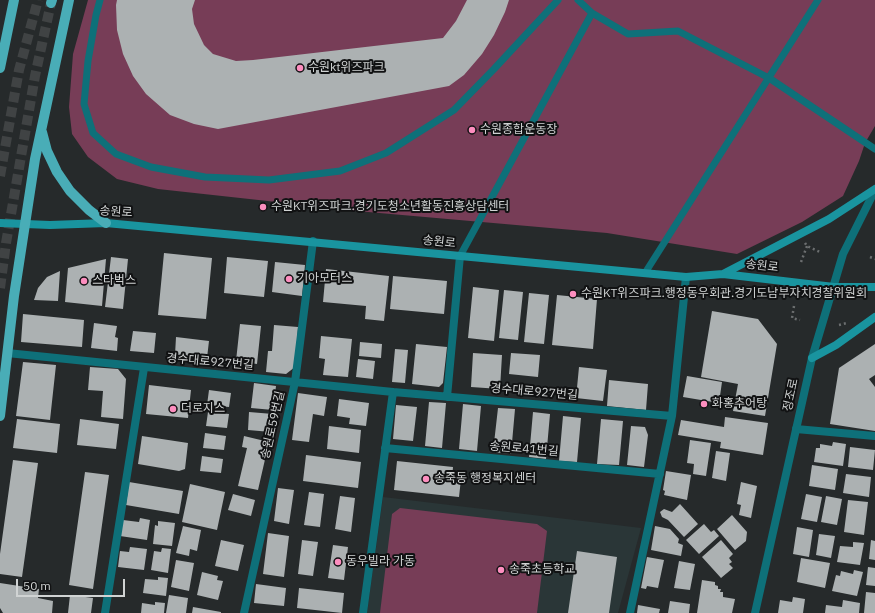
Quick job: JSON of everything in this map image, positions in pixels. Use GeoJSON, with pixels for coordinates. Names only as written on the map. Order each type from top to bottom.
{"type":"FeatureCollection","features":[{"type":"Feature","properties":{"kind":"main road"},"geometry":{"type":"LineString","coordinates":[[0,68],[14,0]]}},
{"type":"Feature","properties":{"kind":"main road"},"geometry":{"type":"LineString","coordinates":[[0,416],[7,353],[35,159],[70,0]]}},
{"type":"Feature","properties":{"kind":"main road"},"geometry":{"type":"LineString","coordinates":[[41,131],[47,151],[57,172],[70,191],[89,210],[106,223]]}},
{"type":"Feature","properties":{"kind":"main road"},"geometry":{"type":"LineString","coordinates":[[723,274],[829,219],[875,190]]}},
{"type":"Feature","properties":{"kind":"main road","name":"송원로"},"geometry":{"type":"LineString","coordinates":[[0,223],[50,225],[106,223],[645,273],[686,276],[723,274],[834,287],[875,287]]}},
{"type":"Feature","properties":{"kind":"main road"},"geometry":{"type":"LineString","coordinates":[[812,358],[836,345],[875,317]]}},
{"type":"Feature","properties":{"kind":"street","name":"정조로"},"geometry":{"type":"LineString","coordinates":[[755,613],[812,358],[843,254],[875,190]]}},
{"type":"Feature","properties":{"kind":"street","name":"송원로59번길"},"geometry":{"type":"LineString","coordinates":[[244,613],[296,382],[313,241]]}},
{"type":"Feature","properties":{"kind":"street"},"geometry":{"type":"LineString","coordinates":[[447,397],[460,256]]}},
{"type":"Feature","properties":{"kind":"street"},"geometry":{"type":"LineString","coordinates":[[630,613],[672,416],[686,276]]}},
{"type":"Feature","properties":{"kind":"street","name":"경수대로927번길"},"geometry":{"type":"LineString","coordinates":[[7,353],[393,392],[672,416]]}},
{"type":"Feature","properties":{"kind":"street"},"geometry":{"type":"LineString","coordinates":[[106,613],[144,368]]}},
{"type":"Feature","properties":{"kind":"street"},"geometry":{"type":"LineString","coordinates":[[363,613],[393,392]]}},
{"type":"Feature","properties":{"kind":"street"},"geometry":{"type":"LineString","coordinates":[[796,429],[875,436]]}},
{"type":"Feature","properties":{"kind":"street","name":"송원로41번길"},"geometry":{"type":"LineString","coordinates":[[385,448],[660,474]]}},
{"type":"Feature","properties":{"kind":"lane"},"geometry":{"type":"LineString","coordinates":[[100,0],[88,61],[84,104],[93,134],[116,154],[151,167],[205,177],[269,180],[340,172],[386,153],[454,110],[558,0]]}},
{"type":"Feature","properties":{"kind":"lane"},"geometry":{"type":"LineString","coordinates":[[578,0],[592,13],[628,34],[678,31],[769,78],[875,150]]}},
{"type":"Feature","properties":{"kind":"lane"},"geometry":{"type":"LineString","coordinates":[[645,273],[818,0]]}},
{"type":"Feature","properties":{"kind":"lane"},"geometry":{"type":"LineString","coordinates":[[460,256],[592,13]]}},
{"type":"Feature","properties":{"kind":"path"},"geometry":{"type":"LineString","coordinates":[[801,262],[807,246],[820,252]]}},
{"type":"Feature","properties":{"kind":"path"},"geometry":{"type":"LineString","coordinates":[[870,257],[875,259]]}},
{"type":"Feature","properties":{"kind":"path"},"geometry":{"type":"LineString","coordinates":[[794,306],[792,318],[800,320]]}},
{"type":"Feature","properties":{"kind":"shaded area","name":"수원종합운동장"},"geometry":{"type":"Polygon","coordinates":[[[88,0],[875,0],[875,126],[865,143],[859,161],[843,196],[802,222],[737,254],[607,233],[368,212],[158,189],[117,179],[88,157],[72,134],[69,107],[73,54],[88,0]]]}},
{"type":"Feature","properties":{"kind":"shaded area","name":"송죽초등학교"},"geometry":{"type":"Polygon","coordinates":[[[383,497],[641,528],[618,613],[367,613],[383,497]]]}},
{"type":"Feature","properties":{"kind":"shaded area"},"geometry":{"type":"Polygon","coordinates":[[[400,508],[537,524],[547,531],[537,613],[380,613],[392,514],[400,508]]]}},
{"type":"Feature","properties":{"kind":"building","name":"수원kt위즈파크"},"geometry":{"type":"Polygon","coordinates":[[[117,0],[195,0],[192,9],[194,24],[204,45],[213,54],[236,61],[443,38],[456,21],[467,0],[509,0],[494,35],[482,54],[464,75],[449,86],[218,129],[194,124],[170,115],[146,94],[133,76],[123,54],[117,30],[117,0]]]}},
{"type":"Feature","properties":{"kind":"building"},"geometry":{"type":"Polygon","coordinates":[[[164,253],[212,258],[206,319],[158,315],[164,253]]]}},
{"type":"Feature","properties":{"kind":"building"},"geometry":{"type":"Polygon","coordinates":[[[111,257],[128,259],[123,309],[105,307],[111,257]]]}},
{"type":"Feature","properties":{"kind":"building"},"geometry":{"type":"Polygon","coordinates":[[[227,257],[268,261],[264,297],[224,293],[227,257]]]}},
{"type":"Feature","properties":{"kind":"building"},"geometry":{"type":"Polygon","coordinates":[[[106,259],[102,306],[65,302],[68,268],[106,259]]]}},
{"type":"Feature","properties":{"kind":"building","name":"기아모터스"},"geometry":{"type":"Polygon","coordinates":[[[275,262],[305,265],[302,296],[272,292],[275,262]]]}},
{"type":"Feature","properties":{"kind":"building"},"geometry":{"type":"Polygon","coordinates":[[[326,269],[389,276],[384,321],[365,319],[366,306],[323,302],[326,269]]]}},
{"type":"Feature","properties":{"kind":"building"},"geometry":{"type":"Polygon","coordinates":[[[60,271],[58,301],[34,300],[38,288],[47,277],[60,271]]]}},
{"type":"Feature","properties":{"kind":"building"},"geometry":{"type":"Polygon","coordinates":[[[393,276],[447,281],[444,314],[390,309],[393,276]]]}},
{"type":"Feature","properties":{"kind":"building"},"geometry":{"type":"Polygon","coordinates":[[[473,287],[499,290],[494,341],[468,338],[473,287]]]}},
{"type":"Feature","properties":{"kind":"building"},"geometry":{"type":"Polygon","coordinates":[[[504,290],[523,292],[518,340],[499,338],[504,290]]]}},
{"type":"Feature","properties":{"kind":"building"},"geometry":{"type":"Polygon","coordinates":[[[529,293],[549,295],[544,344],[524,342],[529,293]]]}},
{"type":"Feature","properties":{"kind":"building"},"geometry":{"type":"Polygon","coordinates":[[[557,295],[597,299],[593,349],[552,345],[557,295]]]}},
{"type":"Feature","properties":{"kind":"building"},"geometry":{"type":"Polygon","coordinates":[[[712,311],[758,319],[777,344],[765,416],[733,411],[738,384],[701,377],[712,311]]]}},
{"type":"Feature","properties":{"kind":"building"},"geometry":{"type":"Polygon","coordinates":[[[23,314],[84,320],[82,347],[21,342],[23,314]]]}},
{"type":"Feature","properties":{"kind":"building"},"geometry":{"type":"Polygon","coordinates":[[[94,323],[117,326],[115,337],[118,338],[117,351],[91,348],[94,323]]]}},
{"type":"Feature","properties":{"kind":"building"},"geometry":{"type":"Polygon","coordinates":[[[240,324],[261,326],[257,364],[236,361],[240,324]]]}},
{"type":"Feature","properties":{"kind":"building"},"geometry":{"type":"Polygon","coordinates":[[[274,325],[298,327],[295,367],[286,374],[266,372],[268,351],[272,351],[274,325]]]}},
{"type":"Feature","properties":{"kind":"building"},"geometry":{"type":"Polygon","coordinates":[[[133,331],[156,333],[154,353],[130,351],[133,331]]]}},
{"type":"Feature","properties":{"kind":"building"},"geometry":{"type":"Polygon","coordinates":[[[321,336],[352,339],[348,377],[323,375],[325,359],[319,358],[321,336]]]}},
{"type":"Feature","properties":{"kind":"building"},"geometry":{"type":"Polygon","coordinates":[[[176,337],[209,341],[207,358],[175,355],[176,337]]]}},
{"type":"Feature","properties":{"kind":"building"},"geometry":{"type":"Polygon","coordinates":[[[360,342],[382,344],[381,358],[359,356],[360,342]]]}},
{"type":"Feature","properties":{"kind":"building"},"geometry":{"type":"Polygon","coordinates":[[[416,344],[447,347],[443,383],[439,387],[412,384],[416,344]]]}},
{"type":"Feature","properties":{"kind":"building"},"geometry":{"type":"Polygon","coordinates":[[[875,344],[875,375],[869,379],[875,387],[875,431],[830,424],[839,368],[875,344]]]}},
{"type":"Feature","properties":{"kind":"building"},"geometry":{"type":"Polygon","coordinates":[[[395,349],[408,350],[405,383],[392,382],[395,349]]]}},
{"type":"Feature","properties":{"kind":"building"},"geometry":{"type":"Polygon","coordinates":[[[473,353],[502,355],[500,389],[471,387],[473,353]]]}},
{"type":"Feature","properties":{"kind":"building"},"geometry":{"type":"Polygon","coordinates":[[[511,353],[540,355],[538,377],[509,374],[511,353]]]}},
{"type":"Feature","properties":{"kind":"building"},"geometry":{"type":"Polygon","coordinates":[[[358,359],[375,361],[373,379],[356,377],[358,359]]]}},
{"type":"Feature","properties":{"kind":"building"},"geometry":{"type":"Polygon","coordinates":[[[23,362],[56,365],[50,420],[16,416],[23,362]]]}},
{"type":"Feature","properties":{"kind":"building"},"geometry":{"type":"Polygon","coordinates":[[[90,367],[118,369],[126,379],[123,419],[101,417],[103,391],[88,390],[90,367]]]}},
{"type":"Feature","properties":{"kind":"building"},"geometry":{"type":"Polygon","coordinates":[[[579,367],[607,370],[603,401],[576,398],[579,367]]]}},
{"type":"Feature","properties":{"kind":"building"},"geometry":{"type":"Polygon","coordinates":[[[687,376],[722,382],[719,403],[683,397],[687,376]]]}},
{"type":"Feature","properties":{"kind":"building"},"geometry":{"type":"Polygon","coordinates":[[[609,380],[648,384],[646,410],[607,406],[609,380]]]}},
{"type":"Feature","properties":{"kind":"building"},"geometry":{"type":"Polygon","coordinates":[[[254,383],[276,386],[273,410],[251,408],[254,383]]]}},
{"type":"Feature","properties":{"kind":"building"},"geometry":{"type":"Polygon","coordinates":[[[149,385],[191,390],[188,418],[146,414],[149,385]]]}},
{"type":"Feature","properties":{"kind":"building"},"geometry":{"type":"Polygon","coordinates":[[[209,390],[231,393],[229,407],[207,405],[209,390]]]}},
{"type":"Feature","properties":{"kind":"building"},"geometry":{"type":"Polygon","coordinates":[[[298,393],[327,397],[324,416],[313,414],[309,442],[292,440],[298,393]]]}},
{"type":"Feature","properties":{"kind":"building"},"geometry":{"type":"Polygon","coordinates":[[[339,399],[369,403],[366,426],[349,424],[350,418],[337,416],[339,399]]]}},
{"type":"Feature","properties":{"kind":"building"},"geometry":{"type":"Polygon","coordinates":[[[429,402],[446,403],[442,448],[425,446],[429,402]]]}},
{"type":"Feature","properties":{"kind":"building"},"geometry":{"type":"Polygon","coordinates":[[[463,404],[481,406],[477,451],[459,449],[463,404]]]}},
{"type":"Feature","properties":{"kind":"building"},"geometry":{"type":"Polygon","coordinates":[[[396,405],[417,407],[413,441],[393,439],[396,405]]]}},
{"type":"Feature","properties":{"kind":"building"},"geometry":{"type":"Polygon","coordinates":[[[498,408],[515,409],[511,454],[493,452],[498,408]]]}},
{"type":"Feature","properties":{"kind":"building"},"geometry":{"type":"Polygon","coordinates":[[[208,412],[229,414],[227,428],[206,426],[208,412]]]}},
{"type":"Feature","properties":{"kind":"building"},"geometry":{"type":"Polygon","coordinates":[[[249,412],[273,414],[271,432],[248,430],[249,412]]]}},
{"type":"Feature","properties":{"kind":"building"},"geometry":{"type":"Polygon","coordinates":[[[533,412],[550,414],[546,459],[529,457],[533,412]]]}},
{"type":"Feature","properties":{"kind":"building"},"geometry":{"type":"Polygon","coordinates":[[[563,416],[581,418],[577,462],[559,461],[563,416]]]}},
{"type":"Feature","properties":{"kind":"building"},"geometry":{"type":"Polygon","coordinates":[[[725,417],[768,423],[763,455],[720,448],[721,442],[678,435],[681,420],[724,427],[725,417]]]}},
{"type":"Feature","properties":{"kind":"building"},"geometry":{"type":"Polygon","coordinates":[[[17,419],[60,424],[57,453],[13,448],[17,419]]]}},
{"type":"Feature","properties":{"kind":"building"},"geometry":{"type":"Polygon","coordinates":[[[80,419],[119,424],[116,449],[77,445],[80,419]]]}},
{"type":"Feature","properties":{"kind":"building"},"geometry":{"type":"Polygon","coordinates":[[[601,419],[623,421],[619,465],[597,464],[601,419]]]}},
{"type":"Feature","properties":{"kind":"building"},"geometry":{"type":"Polygon","coordinates":[[[329,426],[361,430],[359,453],[327,449],[329,426]]]}},
{"type":"Feature","properties":{"kind":"building"},"geometry":{"type":"Polygon","coordinates":[[[631,426],[645,427],[648,435],[644,467],[627,465],[631,426]]]}},
{"type":"Feature","properties":{"kind":"building"},"geometry":{"type":"Polygon","coordinates":[[[205,433],[226,436],[224,450],[203,448],[205,433]]]}},
{"type":"Feature","properties":{"kind":"building"},"geometry":{"type":"Polygon","coordinates":[[[142,436],[188,443],[185,469],[179,471],[138,464],[142,436]]]}},
{"type":"Feature","properties":{"kind":"building"},"geometry":{"type":"Polygon","coordinates":[[[244,436],[269,442],[258,490],[238,486],[247,448],[242,447],[244,436]]]}},
{"type":"Feature","properties":{"kind":"building"},"geometry":{"type":"Polygon","coordinates":[[[690,440],[711,443],[706,476],[693,474],[694,464],[687,463],[690,440]]]}},
{"type":"Feature","properties":{"kind":"building"},"geometry":{"type":"Polygon","coordinates":[[[833,442],[846,444],[843,466],[814,462],[816,448],[820,448],[820,444],[832,446],[833,442]]]}},
{"type":"Feature","properties":{"kind":"building"},"geometry":{"type":"Polygon","coordinates":[[[850,447],[875,450],[873,470],[848,467],[850,447]]]}},
{"type":"Feature","properties":{"kind":"building"},"geometry":{"type":"Polygon","coordinates":[[[716,451],[730,453],[726,481],[712,478],[716,451]]]}},
{"type":"Feature","properties":{"kind":"building"},"geometry":{"type":"Polygon","coordinates":[[[306,455],[361,462],[358,488],[303,481],[306,455]]]}},
{"type":"Feature","properties":{"kind":"building"},"geometry":{"type":"Polygon","coordinates":[[[202,456],[223,459],[221,473],[200,471],[202,456]]]}},
{"type":"Feature","properties":{"kind":"building"},"geometry":{"type":"Polygon","coordinates":[[[13,460],[38,463],[22,577],[0,574],[0,554],[13,460]]]}},
{"type":"Feature","properties":{"kind":"building","name":"송죽동 행정복지센터"},"geometry":{"type":"Polygon","coordinates":[[[397,461],[453,467],[452,479],[461,479],[459,497],[394,490],[397,461]]]}},
{"type":"Feature","properties":{"kind":"building"},"geometry":{"type":"Polygon","coordinates":[[[812,465],[838,469],[835,490],[809,486],[812,465]]]}},
{"type":"Feature","properties":{"kind":"building"},"geometry":{"type":"Polygon","coordinates":[[[666,471],[691,475],[687,500],[664,495],[665,491],[663,490],[666,471]]]}},
{"type":"Feature","properties":{"kind":"building"},"geometry":{"type":"Polygon","coordinates":[[[85,472],[109,475],[93,589],[69,585],[85,472]]]}},
{"type":"Feature","properties":{"kind":"building"},"geometry":{"type":"Polygon","coordinates":[[[846,474],[871,477],[869,497],[843,493],[846,474]]]}},
{"type":"Feature","properties":{"kind":"building"},"geometry":{"type":"Polygon","coordinates":[[[129,482],[183,491],[179,514],[126,505],[129,482]]]}},
{"type":"Feature","properties":{"kind":"building"},"geometry":{"type":"Polygon","coordinates":[[[741,482],[757,486],[751,518],[739,515],[741,505],[737,504],[741,482]]]}},
{"type":"Feature","properties":{"kind":"building"},"geometry":{"type":"Polygon","coordinates":[[[190,484],[225,492],[217,530],[182,522],[190,484]]]}},
{"type":"Feature","properties":{"kind":"building"},"geometry":{"type":"Polygon","coordinates":[[[278,488],[294,490],[289,524],[274,521],[278,488]]]}},
{"type":"Feature","properties":{"kind":"building"},"geometry":{"type":"Polygon","coordinates":[[[309,492],[324,494],[320,527],[304,525],[309,492]]]}},
{"type":"Feature","properties":{"kind":"building"},"geometry":{"type":"Polygon","coordinates":[[[233,494],[255,500],[251,516],[228,510],[233,494]]]}},
{"type":"Feature","properties":{"kind":"building"},"geometry":{"type":"Polygon","coordinates":[[[806,494],[822,497],[817,522],[801,519],[806,494]]]}},
{"type":"Feature","properties":{"kind":"building"},"geometry":{"type":"Polygon","coordinates":[[[340,496],[355,498],[351,532],[335,529],[340,496]]]}},
{"type":"Feature","properties":{"kind":"building"},"geometry":{"type":"Polygon","coordinates":[[[826,496],[842,499],[837,525],[821,522],[826,496]]]}},
{"type":"Feature","properties":{"kind":"building"},"geometry":{"type":"Polygon","coordinates":[[[848,500],[868,502],[864,535],[844,532],[848,500]]]}},
{"type":"Feature","properties":{"kind":"building"},"geometry":{"type":"Polygon","coordinates":[[[680,504],[698,524],[684,537],[668,520],[662,517],[660,512],[664,509],[672,512],[680,504]]]}},
{"type":"Feature","properties":{"kind":"building"},"geometry":{"type":"Polygon","coordinates":[[[732,515],[747,532],[746,541],[735,550],[717,529],[732,515]]]}},
{"type":"Feature","properties":{"kind":"building"},"geometry":{"type":"Polygon","coordinates":[[[140,518],[150,520],[147,540],[120,536],[123,520],[139,522],[140,518]]]}},
{"type":"Feature","properties":{"kind":"building"},"geometry":{"type":"Polygon","coordinates":[[[158,521],[175,523],[172,546],[153,544],[155,525],[158,526],[158,521]]]}},
{"type":"Feature","properties":{"kind":"building"},"geometry":{"type":"Polygon","coordinates":[[[704,524],[711,532],[714,530],[719,536],[699,554],[686,540],[704,524]]]}},
{"type":"Feature","properties":{"kind":"building"},"geometry":{"type":"Polygon","coordinates":[[[183,526],[201,530],[197,551],[190,549],[189,556],[176,553],[183,526]]]}},
{"type":"Feature","properties":{"kind":"building"},"geometry":{"type":"Polygon","coordinates":[[[655,526],[670,529],[679,539],[678,543],[683,545],[681,556],[651,550],[655,526]]]}},
{"type":"Feature","properties":{"kind":"building"},"geometry":{"type":"Polygon","coordinates":[[[797,527],[813,530],[809,557],[793,554],[797,527]]]}},
{"type":"Feature","properties":{"kind":"building"},"geometry":{"type":"Polygon","coordinates":[[[268,533],[289,536],[284,577],[263,574],[268,533]]]}},
{"type":"Feature","properties":{"kind":"building"},"geometry":{"type":"Polygon","coordinates":[[[819,534],[835,536],[831,558],[816,555],[819,534]]]}},
{"type":"Feature","properties":{"kind":"building"},"geometry":{"type":"Polygon","coordinates":[[[221,540],[244,545],[238,571],[215,566],[221,540]]]}},
{"type":"Feature","properties":{"kind":"building"},"geometry":{"type":"Polygon","coordinates":[[[302,540],[318,542],[313,576],[298,574],[302,540]]]}},
{"type":"Feature","properties":{"kind":"building"},"geometry":{"type":"Polygon","coordinates":[[[721,540],[733,554],[729,558],[732,562],[729,564],[733,568],[721,578],[702,557],[721,540]]]}},
{"type":"Feature","properties":{"kind":"building"},"geometry":{"type":"Polygon","coordinates":[[[871,540],[875,541],[875,560],[869,559],[871,540]]]}},
{"type":"Feature","properties":{"kind":"building"},"geometry":{"type":"Polygon","coordinates":[[[853,542],[864,543],[860,565],[837,562],[840,546],[853,547],[853,542]]]}},
{"type":"Feature","properties":{"kind":"building","name":"동우빌라 가동"},"geometry":{"type":"Polygon","coordinates":[[[333,545],[348,547],[344,580],[328,578],[333,545]]]}},
{"type":"Feature","properties":{"kind":"building"},"geometry":{"type":"Polygon","coordinates":[[[130,547],[147,549],[144,570],[118,567],[120,551],[129,552],[130,547]]]}},
{"type":"Feature","properties":{"kind":"building"},"geometry":{"type":"Polygon","coordinates":[[[162,548],[171,549],[168,573],[151,570],[154,551],[161,552],[162,548]]]}},
{"type":"Feature","properties":{"kind":"building"},"geometry":{"type":"Polygon","coordinates":[[[577,551],[617,557],[609,613],[568,613],[577,551]]]}},
{"type":"Feature","properties":{"kind":"building"},"geometry":{"type":"Polygon","coordinates":[[[647,557],[664,560],[658,588],[647,586],[646,589],[641,588],[647,557]]]}},
{"type":"Feature","properties":{"kind":"building"},"geometry":{"type":"Polygon","coordinates":[[[801,558],[830,563],[825,588],[797,582],[801,558]]]}},
{"type":"Feature","properties":{"kind":"building"},"geometry":{"type":"Polygon","coordinates":[[[176,560],[194,563],[189,591],[171,587],[176,560]]]}},
{"type":"Feature","properties":{"kind":"building"},"geometry":{"type":"Polygon","coordinates":[[[679,561],[695,564],[690,590],[674,588],[679,561]]]}},
{"type":"Feature","properties":{"kind":"building"},"geometry":{"type":"Polygon","coordinates":[[[868,567],[875,568],[875,586],[866,585],[868,567]]]}},
{"type":"Feature","properties":{"kind":"building"},"geometry":{"type":"Polygon","coordinates":[[[854,570],[863,572],[857,596],[832,591],[836,575],[840,576],[841,571],[853,574],[854,570]]]}},
{"type":"Feature","properties":{"kind":"building"},"geometry":{"type":"Polygon","coordinates":[[[202,572],[218,576],[217,580],[223,581],[218,600],[197,595],[202,572]]]}},
{"type":"Feature","properties":{"kind":"building"},"geometry":{"type":"Polygon","coordinates":[[[158,577],[168,578],[166,596],[143,593],[145,579],[158,580],[158,577]]]}},
{"type":"Feature","properties":{"kind":"building"},"geometry":{"type":"Polygon","coordinates":[[[702,580],[715,582],[718,589],[721,589],[720,592],[723,592],[723,597],[735,599],[732,613],[697,613],[702,580]]]}},
{"type":"Feature","properties":{"kind":"building"},"geometry":{"type":"Polygon","coordinates":[[[0,583],[39,589],[38,598],[53,601],[52,613],[3,613],[0,608],[0,583]]]}},
{"type":"Feature","properties":{"kind":"building"},"geometry":{"type":"Polygon","coordinates":[[[256,584],[286,588],[284,606],[254,603],[256,584]]]}},
{"type":"Feature","properties":{"kind":"building"},"geometry":{"type":"Polygon","coordinates":[[[299,588],[344,593],[342,613],[297,608],[299,588]]]}},
{"type":"Feature","properties":{"kind":"building"},"geometry":{"type":"Polygon","coordinates":[[[866,592],[875,593],[875,613],[864,613],[866,592]]]}},
{"type":"Feature","properties":{"kind":"building"},"geometry":{"type":"Polygon","coordinates":[[[70,595],[93,598],[91,613],[68,613],[70,595]]]}},
{"type":"Feature","properties":{"kind":"building"},"geometry":{"type":"Polygon","coordinates":[[[169,595],[188,598],[186,613],[166,613],[169,595]]]}},
{"type":"Feature","properties":{"kind":"building"},"geometry":{"type":"Polygon","coordinates":[[[793,597],[805,599],[803,613],[778,613],[780,600],[792,602],[793,597]]]}},
{"type":"Feature","properties":{"kind":"building"},"geometry":{"type":"Polygon","coordinates":[[[843,600],[860,603],[859,613],[825,613],[826,605],[842,607],[843,600]]]}},
{"type":"Feature","properties":{"kind":"building"},"geometry":{"type":"Polygon","coordinates":[[[670,601],[690,604],[689,613],[668,613],[670,601]]]}},
{"type":"Feature","properties":{"kind":"building"},"geometry":{"type":"Polygon","coordinates":[[[155,602],[165,603],[164,613],[141,613],[142,603],[155,605],[155,602]]]}},
{"type":"Feature","properties":{"kind":"building"},"geometry":{"type":"Polygon","coordinates":[[[638,605],[660,609],[659,613],[637,613],[638,605]]]}},
{"type":"Feature","properties":{"kind":"building"},"geometry":{"type":"Polygon","coordinates":[[[193,607],[221,612],[221,613],[192,613],[193,607]]]}},
{"type":"Feature","properties":{"kind":"tunnel"},"geometry":{"type":"LineString","coordinates":[[0,176],[19,70],[38,0]]}},
{"type":"Feature","properties":{"kind":"tunnel"},"geometry":{"type":"LineString","coordinates":[[0,288],[6,243],[35,76],[51,3]]}},
{"type":"Feature","properties":{"kind":"place","name":"수원kt위즈파크"},"geometry":{"type":"Point","coordinates":[300,68]}},
{"type":"Feature","properties":{"kind":"place","name":"수원종합운동장"},"geometry":{"type":"Point","coordinates":[472,130]}},
{"type":"Feature","properties":{"kind":"place","name":"수원KT위즈파크.경기도청소년활동진흥상담센터"},"geometry":{"type":"Point","coordinates":[263,207]}},
{"type":"Feature","properties":{"kind":"place","name":"기아모터스"},"geometry":{"type":"Point","coordinates":[289,279]}},
{"type":"Feature","properties":{"kind":"place","name":"스타벅스"},"geometry":{"type":"Point","coordinates":[84,281]}},
{"type":"Feature","properties":{"kind":"place","name":"수원KT위즈파크.행정동우회관.경기도남부자치경찰위원회"},"geometry":{"type":"Point","coordinates":[573,294]}},
{"type":"Feature","properties":{"kind":"place","name":"화홍추어탕"},"geometry":{"type":"Point","coordinates":[704,404]}},
{"type":"Feature","properties":{"kind":"place","name":"더로지스"},"geometry":{"type":"Point","coordinates":[173,409]}},
{"type":"Feature","properties":{"kind":"place","name":"송죽동 행정복지센터"},"geometry":{"type":"Point","coordinates":[426,479]}},
{"type":"Feature","properties":{"kind":"place","name":"동우빌라 가동"},"geometry":{"type":"Point","coordinates":[338,562]}},
{"type":"Feature","properties":{"kind":"place","name":"송죽초등학교"},"geometry":{"type":"Point","coordinates":[501,570]}}]}
